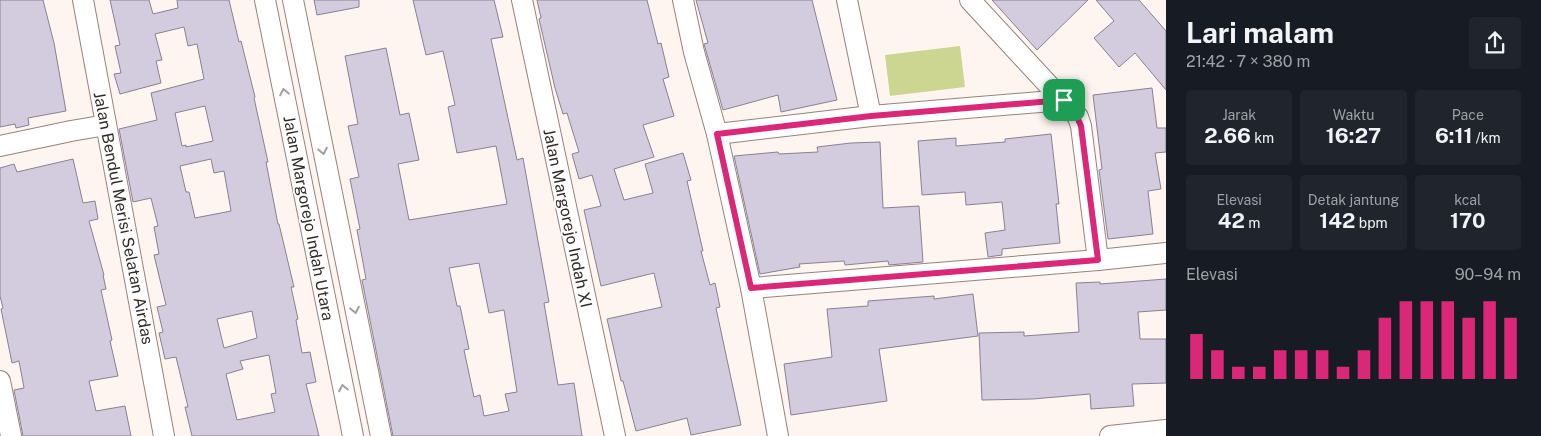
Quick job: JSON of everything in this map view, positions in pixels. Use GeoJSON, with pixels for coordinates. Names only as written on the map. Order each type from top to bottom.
{"type":"FeatureCollection","features":[{"type":"Feature","properties":{"kind":"street","name":"Jalan Bendul Merisi Selatan Airdas"},"geometry":{"type":"LineString","coordinates":[[83,0],[164,436]]}},
{"type":"Feature","properties":{"kind":"street","name":"Jalan Margorejo Indah Utara"},"geometry":{"type":"LineString","coordinates":[[265,0],[353,436]]}},
{"type":"Feature","properties":{"kind":"street","name":"Jalan Margorejo Indah Utara"},"geometry":{"type":"LineString","coordinates":[[293,0],[381,436]]}},
{"type":"Feature","properties":{"kind":"street","name":"Jalan Margorejo Indah XI"},"geometry":{"type":"LineString","coordinates":[[522,0],[615,436]]}},
{"type":"Feature","properties":{"kind":"street"},"geometry":{"type":"LineString","coordinates":[[683,0],[694,52],[717,134],[751,288],[778,436]]}},
{"type":"Feature","properties":{"kind":"street"},"geometry":{"type":"LineString","coordinates":[[847,0],[871,116]]}},
{"type":"Feature","properties":{"kind":"street"},"geometry":{"type":"LineString","coordinates":[[970,0],[1074,110],[1081,126],[1098,260]]}},
{"type":"Feature","properties":{"kind":"street"},"geometry":{"type":"LineString","coordinates":[[717,134],[871,116],[1064,100]]}},
{"type":"Feature","properties":{"kind":"street"},"geometry":{"type":"LineString","coordinates":[[0,146],[106,125]]}},
{"type":"Feature","properties":{"kind":"street"},"geometry":{"type":"LineString","coordinates":[[751,288],[1166,253]]}},
{"type":"Feature","properties":{"kind":"street"},"geometry":{"type":"LineString","coordinates":[[0,381],[11,436]]}},
{"type":"Feature","properties":{"kind":"street"},"geometry":{"type":"LineString","coordinates":[[1110,436],[1166,430]]}},
{"type":"Feature","properties":{"kind":"green space"},"geometry":{"type":"Polygon","coordinates":[[[960,46],[965,87],[890,96],[885,55],[960,46]]]}},
{"type":"Feature","properties":{"kind":"building"},"geometry":{"type":"Polygon","coordinates":[[[0,0],[43,0],[54,43],[66,111],[28,118],[29,125],[16,128],[15,124],[0,127],[0,0]]]}},
{"type":"Feature","properties":{"kind":"building"},"geometry":{"type":"Polygon","coordinates":[[[110,0],[149,0],[153,14],[178,8],[177,0],[229,0],[255,97],[278,224],[294,287],[291,287],[298,319],[296,320],[302,353],[310,352],[316,382],[306,384],[319,436],[192,436],[185,407],[188,407],[176,357],[165,359],[159,333],[163,332],[157,307],[166,305],[154,255],[159,254],[154,227],[158,226],[151,198],[133,202],[119,129],[157,120],[151,93],[204,79],[197,44],[188,46],[184,27],[155,34],[162,60],[156,61],[161,83],[120,94],[114,74],[121,73],[115,46],[120,45],[110,0]],[[205,106],[175,113],[182,146],[186,145],[186,147],[213,141],[205,106]],[[211,159],[180,166],[195,218],[231,211],[224,171],[214,173],[211,159]],[[252,311],[217,319],[224,348],[257,338],[252,311]],[[269,355],[240,361],[243,369],[226,374],[237,420],[275,412],[271,394],[276,393],[269,355]]]}},
{"type":"Feature","properties":{"kind":"building"},"geometry":{"type":"Polygon","coordinates":[[[314,0],[359,0],[359,7],[317,15],[314,0]]]}},
{"type":"Feature","properties":{"kind":"building"},"geometry":{"type":"Polygon","coordinates":[[[413,0],[494,0],[503,37],[491,39],[517,160],[523,158],[549,302],[544,303],[558,385],[574,383],[582,436],[393,436],[362,280],[366,279],[357,230],[360,229],[350,179],[359,177],[348,126],[358,124],[345,56],[386,48],[400,115],[409,113],[419,160],[398,164],[409,220],[507,204],[496,146],[457,153],[448,107],[455,105],[443,51],[426,55],[413,0]],[[479,263],[449,268],[457,306],[460,306],[469,349],[464,350],[474,397],[480,395],[484,416],[509,411],[505,394],[517,392],[504,310],[489,313],[479,263]]]}},
{"type":"Feature","properties":{"kind":"building"},"geometry":{"type":"Polygon","coordinates":[[[537,0],[647,0],[658,44],[661,43],[669,77],[663,79],[674,116],[643,125],[654,157],[614,169],[624,200],[653,193],[645,164],[683,153],[691,180],[687,181],[703,251],[701,251],[710,285],[715,283],[720,307],[716,308],[741,425],[691,435],[687,418],[636,431],[623,381],[621,381],[607,319],[662,307],[654,273],[601,286],[584,210],[601,206],[592,175],[579,179],[572,154],[579,152],[567,113],[563,114],[555,88],[539,19],[541,18],[537,0]]]}},
{"type":"Feature","properties":{"kind":"building"},"geometry":{"type":"Polygon","coordinates":[[[696,0],[812,0],[837,100],[781,112],[778,95],[723,110],[704,44],[708,43],[696,0]]]}},
{"type":"Feature","properties":{"kind":"building"},"geometry":{"type":"Polygon","coordinates":[[[992,0],[1088,0],[1037,50],[992,0]]]}},
{"type":"Feature","properties":{"kind":"building"},"geometry":{"type":"Polygon","coordinates":[[[1096,0],[1139,0],[1166,31],[1166,90],[1135,53],[1119,67],[1094,38],[1114,21],[1096,0]]]}},
{"type":"Feature","properties":{"kind":"building"},"geometry":{"type":"Polygon","coordinates":[[[1152,88],[1157,128],[1166,128],[1166,152],[1155,153],[1161,189],[1148,191],[1153,234],[1108,239],[1099,170],[1102,169],[1093,95],[1152,88]]]}},
{"type":"Feature","properties":{"kind":"building"},"geometry":{"type":"Polygon","coordinates":[[[1051,134],[1059,204],[1056,204],[1060,243],[1002,249],[1002,255],[988,257],[985,233],[1005,230],[1002,202],[966,205],[965,192],[922,195],[918,141],[956,138],[956,146],[1005,142],[1005,139],[1051,134]]]}},
{"type":"Feature","properties":{"kind":"building"},"geometry":{"type":"Polygon","coordinates":[[[880,142],[883,208],[919,206],[923,262],[889,265],[888,261],[845,265],[844,261],[799,264],[800,267],[760,274],[734,156],[778,152],[779,154],[818,152],[817,147],[880,142]]]}},
{"type":"Feature","properties":{"kind":"building"},"geometry":{"type":"Polygon","coordinates":[[[73,159],[83,203],[95,201],[98,219],[89,221],[104,275],[106,289],[101,290],[118,376],[89,381],[96,411],[125,406],[131,436],[23,436],[14,390],[24,388],[19,361],[12,363],[1,309],[3,308],[0,296],[0,168],[14,164],[17,172],[73,159]]]}},
{"type":"Feature","properties":{"kind":"building"},"geometry":{"type":"Polygon","coordinates":[[[1166,279],[1166,310],[1138,312],[1140,339],[1166,339],[1166,383],[1132,384],[1134,406],[1091,409],[1090,394],[1033,399],[982,400],[979,333],[1024,332],[1024,336],[1079,332],[1076,283],[1100,282],[1100,284],[1166,279]]]}},
{"type":"Feature","properties":{"kind":"building"},"geometry":{"type":"Polygon","coordinates":[[[973,294],[978,336],[879,349],[887,401],[791,415],[784,364],[832,357],[827,309],[868,306],[868,301],[934,296],[934,299],[973,294]]]}},
{"type":"Feature","properties":{"kind":"route"},"geometry":{"type":"LineString","coordinates":[[1064,100],[1078,116],[1081,126],[1098,260],[751,288],[717,134],[871,116],[1064,100]]}}]}
